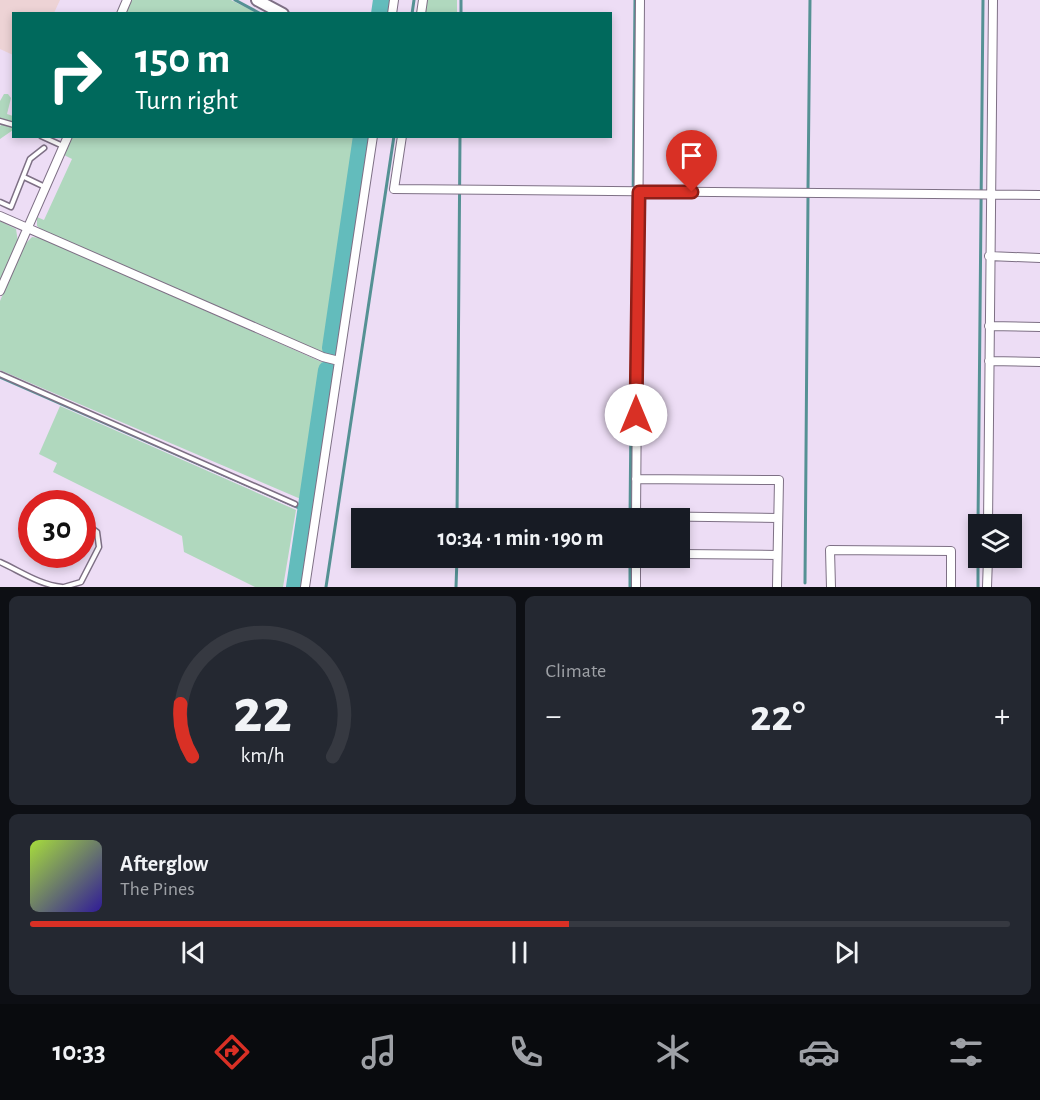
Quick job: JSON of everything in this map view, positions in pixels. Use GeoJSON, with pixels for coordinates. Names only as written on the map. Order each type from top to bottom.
{"type":"FeatureCollection","features":[{"type":"Feature","properties":{"kind":"street"},"geometry":{"type":"LineString","coordinates":[[257,0],[279,12]]}},
{"type":"Feature","properties":{"kind":"street"},"geometry":{"type":"LineString","coordinates":[[636,508],[635,192],[640,0]]}},
{"type":"Feature","properties":{"kind":"street"},"geometry":{"type":"LineString","coordinates":[[988,514],[989,256],[984,194],[993,0]]}},
{"type":"Feature","properties":{"kind":"street"},"geometry":{"type":"LineString","coordinates":[[0,291],[67,138]]}},
{"type":"Feature","properties":{"kind":"street"},"geometry":{"type":"LineString","coordinates":[[305,587],[373,138]]}},
{"type":"Feature","properties":{"kind":"street"},"geometry":{"type":"LineString","coordinates":[[402,138],[394,189],[1040,195]]}},
{"type":"Feature","properties":{"kind":"street"},"geometry":{"type":"LineString","coordinates":[[0,216],[323,357],[339,361]]}},
{"type":"Feature","properties":{"kind":"street"},"geometry":{"type":"LineString","coordinates":[[989,256],[1040,258]]}},
{"type":"Feature","properties":{"kind":"street"},"geometry":{"type":"LineString","coordinates":[[989,326],[1040,327]]}},
{"type":"Feature","properties":{"kind":"street"},"geometry":{"type":"LineString","coordinates":[[989,361],[1040,362]]}},
{"type":"Feature","properties":{"kind":"street"},"geometry":{"type":"LineString","coordinates":[[636,479],[779,480],[777,587]]}},
{"type":"Feature","properties":{"kind":"street"},"geometry":{"type":"LineString","coordinates":[[690,518],[778,518]]}},
{"type":"Feature","properties":{"kind":"street"},"geometry":{"type":"LineString","coordinates":[[831,587],[830,550],[951,550],[951,587]]}},
{"type":"Feature","properties":{"kind":"street"},"geometry":{"type":"LineString","coordinates":[[690,554],[777,555]]}},
{"type":"Feature","properties":{"kind":"street"},"geometry":{"type":"LineString","coordinates":[[636,568],[636,587]]}},
{"type":"Feature","properties":{"kind":"street"},"geometry":{"type":"LineString","coordinates":[[987,587],[988,568]]}},
{"type":"Feature","properties":{"kind":"lane"},"geometry":{"type":"LineString","coordinates":[[46,138],[64,146]]}},
{"type":"Feature","properties":{"kind":"lane"},"geometry":{"type":"LineString","coordinates":[[0,202],[11,207],[30,159],[44,148]]}},
{"type":"Feature","properties":{"kind":"lane"},"geometry":{"type":"LineString","coordinates":[[24,177],[45,187]]}},
{"type":"Feature","properties":{"kind":"lane"},"geometry":{"type":"LineString","coordinates":[[0,374],[295,504]]}},
{"type":"Feature","properties":{"kind":"lane"},"geometry":{"type":"LineString","coordinates":[[96,531],[100,539],[96,553]]}},
{"type":"Feature","properties":{"kind":"lane"},"geometry":{"type":"LineString","coordinates":[[0,562],[37,580],[63,587],[81,582],[88,568]]}},
{"type":"Feature","properties":{"kind":"shaded area"},"geometry":{"type":"Polygon","coordinates":[[[0,0],[60,0],[54,12],[12,12],[12,55],[0,49],[0,0]]]}},
{"type":"Feature","properties":{"kind":"green space"},"geometry":{"type":"Polygon","coordinates":[[[132,0],[231,0],[255,12],[126,12],[132,0]]]}},
{"type":"Feature","properties":{"kind":"green space"},"geometry":{"type":"Polygon","coordinates":[[[426,0],[457,0],[457,12],[424,12],[426,0]]]}},
{"type":"Feature","properties":{"kind":"green space"},"geometry":{"type":"Polygon","coordinates":[[[4,94],[8,94],[11,98],[7,114],[12,116],[12,131],[0,139],[0,126],[3,119],[0,118],[0,101],[4,94]]]}},
{"type":"Feature","properties":{"kind":"green space"},"geometry":{"type":"Polygon","coordinates":[[[72,138],[358,138],[324,354],[42,230],[37,226],[37,217],[44,220],[72,159],[64,155],[72,138]]]}},
{"type":"Feature","properties":{"kind":"green space"},"geometry":{"type":"Polygon","coordinates":[[[0,221],[16,229],[18,242],[0,283],[0,221]]]}},
{"type":"Feature","properties":{"kind":"green space"},"geometry":{"type":"Polygon","coordinates":[[[32,237],[41,238],[324,363],[303,500],[0,370],[0,301],[23,246],[32,237]]]}},
{"type":"Feature","properties":{"kind":"green space"},"geometry":{"type":"Polygon","coordinates":[[[60,406],[296,510],[283,587],[255,587],[184,552],[182,536],[96,493],[96,490],[89,490],[53,472],[57,463],[39,454],[60,406]]]}},
{"type":"Feature","properties":{"kind":"waterway"},"geometry":{"type":"LineString","coordinates":[[235,0],[257,12]]}},
{"type":"Feature","properties":{"kind":"waterway"},"geometry":{"type":"LineString","coordinates":[[380,12],[382,0]]}},
{"type":"Feature","properties":{"kind":"waterway"},"geometry":{"type":"LineString","coordinates":[[412,12],[414,0]]}},
{"type":"Feature","properties":{"kind":"waterway"},"geometry":{"type":"LineString","coordinates":[[461,0],[461,12]]}},
{"type":"Feature","properties":{"kind":"waterway"},"geometry":{"type":"LineString","coordinates":[[630,508],[635,0]]}},
{"type":"Feature","properties":{"kind":"waterway"},"geometry":{"type":"LineString","coordinates":[[808,189],[810,0]]}},
{"type":"Feature","properties":{"kind":"waterway"},"geometry":{"type":"LineString","coordinates":[[978,514],[983,0]]}},
{"type":"Feature","properties":{"kind":"waterway"},"geometry":{"type":"LineString","coordinates":[[331,348],[362,138]]}},
{"type":"Feature","properties":{"kind":"waterway"},"geometry":{"type":"LineString","coordinates":[[326,587],[394,138]]}},
{"type":"Feature","properties":{"kind":"waterway"},"geometry":{"type":"LineString","coordinates":[[457,508],[460,138]]}},
{"type":"Feature","properties":{"kind":"waterway"},"geometry":{"type":"LineString","coordinates":[[805,583],[808,197]]}},
{"type":"Feature","properties":{"kind":"waterway"},"geometry":{"type":"LineString","coordinates":[[295,587],[327,370]]}},
{"type":"Feature","properties":{"kind":"waterway"},"geometry":{"type":"LineString","coordinates":[[0,377],[306,511]]}},
{"type":"Feature","properties":{"kind":"waterway"},"geometry":{"type":"LineString","coordinates":[[456,587],[457,568]]}},
{"type":"Feature","properties":{"kind":"waterway"},"geometry":{"type":"LineString","coordinates":[[630,568],[630,587]]}},
{"type":"Feature","properties":{"kind":"waterway"},"geometry":{"type":"LineString","coordinates":[[978,568],[978,587]]}},
{"type":"Feature","properties":{"kind":"route"},"geometry":{"type":"LineString","coordinates":[[636,415],[639,192],[692,192]]}}]}
